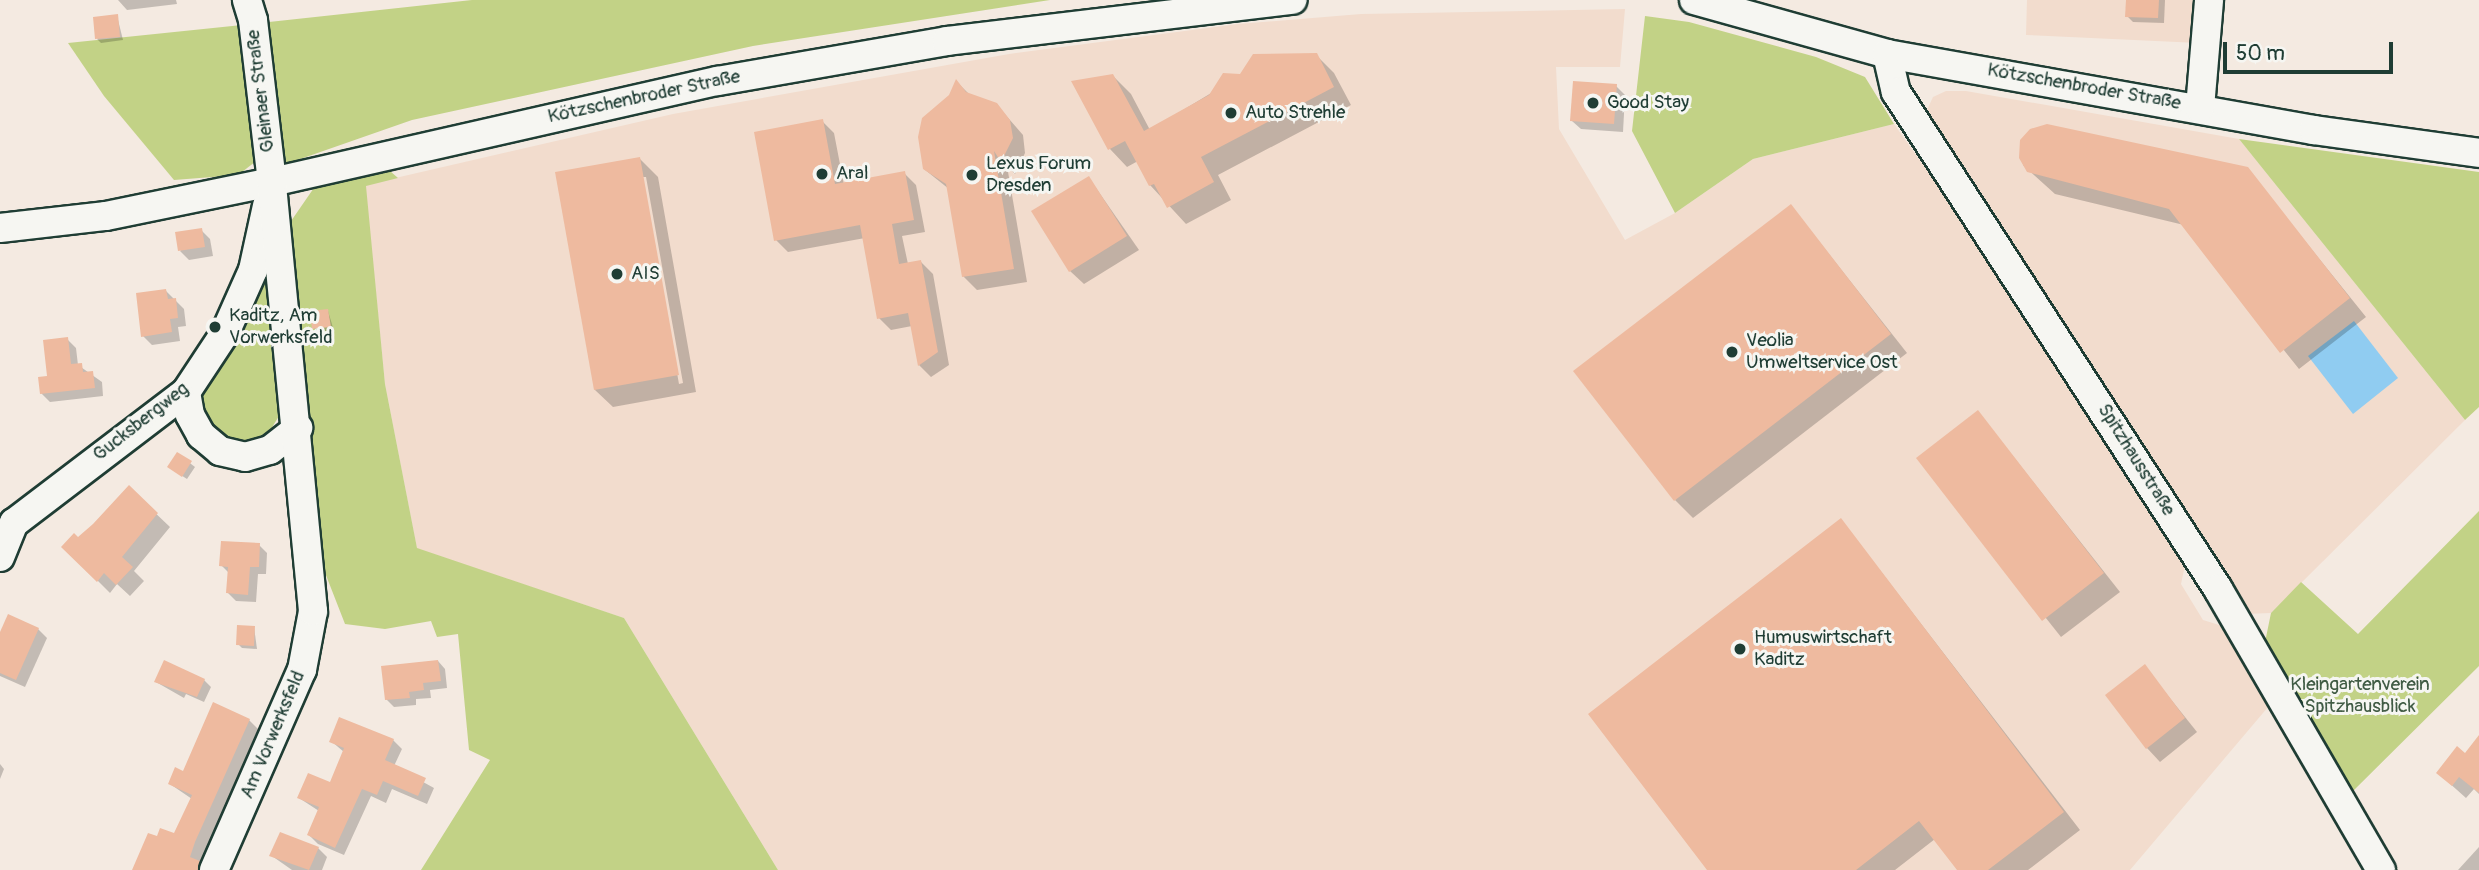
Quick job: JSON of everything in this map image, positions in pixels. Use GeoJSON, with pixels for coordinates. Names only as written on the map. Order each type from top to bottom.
{"type":"FeatureCollection","features":[{"type":"Feature","properties":{"kind":"street","name":"Gleinaer Straße"},"geometry":{"type":"LineString","coordinates":[[247,0],[272,182]]}},
{"type":"Feature","properties":{"kind":"street","name":"Kötzschenbroder Straße"},"geometry":{"type":"LineString","coordinates":[[0,228],[106,216],[272,182],[744,76],[947,41],[1293,0]]}},
{"type":"Feature","properties":{"kind":"street","name":"Kötzschenbroder Straße"},"geometry":{"type":"LineString","coordinates":[[1694,0],[1888,54],[2314,130],[2479,153]]}},
{"type":"Feature","properties":{"kind":"street"},"geometry":{"type":"LineString","coordinates":[[2200,108],[2209,0]]}},
{"type":"Feature","properties":{"kind":"street","name":"Spitzhausstraße"},"geometry":{"type":"LineString","coordinates":[[1888,54],[1896,92],[2218,589],[2381,870]]}},
{"type":"Feature","properties":{"kind":"street","name":"Gucksbergweg"},"geometry":{"type":"LineString","coordinates":[[0,556],[7,520],[186,391],[225,333],[253,270],[272,182]]}},
{"type":"Feature","properties":{"kind":"street","name":"Am Vorwerksfeld"},"geometry":{"type":"LineString","coordinates":[[214,870],[302,670],[313,611],[298,428],[272,182]]}},
{"type":"Feature","properties":{"kind":"street"},"geometry":{"type":"LineString","coordinates":[[186,391],[190,415],[201,435],[219,452],[245,457],[270,450],[298,428]]}},
{"type":"Feature","properties":{"kind":"shaded area"},"geometry":{"type":"Polygon","coordinates":[[[2027,0],[2222,0],[2220,44],[2026,35],[2027,0]]]}},
{"type":"Feature","properties":{"kind":"shaded area"},"geometry":{"type":"Polygon","coordinates":[[[1625,9],[1620,67],[1556,67],[1559,129],[1625,240],[1675,213],[1753,159],[1894,124],[1988,256],[2187,556],[2181,584],[2203,620],[2232,629],[2274,700],[2130,870],[778,870],[624,618],[417,549],[385,384],[365,185],[673,114],[1009,54],[1238,24],[1361,14],[1625,9]]]}},
{"type":"Feature","properties":{"kind":"shaded area"},"geometry":{"type":"Polygon","coordinates":[[[1946,91],[1966,91],[2239,139],[2465,420],[2271,613],[2245,614],[1931,128],[1927,110],[1933,97],[1946,91]]]}},
{"type":"Feature","properties":{"kind":"green space"},"geometry":{"type":"Polygon","coordinates":[[[472,0],[1050,0],[753,46],[412,120],[286,164],[269,22],[472,0]]]}},
{"type":"Feature","properties":{"kind":"green space"},"geometry":{"type":"Polygon","coordinates":[[[1645,16],[1689,22],[1816,57],[1865,77],[1894,124],[1753,159],[1675,213],[1632,131],[1645,16]]]}},
{"type":"Feature","properties":{"kind":"green space"},"geometry":{"type":"Polygon","coordinates":[[[242,25],[255,162],[238,175],[174,180],[104,96],[68,43],[242,25]]]}},
{"type":"Feature","properties":{"kind":"green space"},"geometry":{"type":"Polygon","coordinates":[[[2239,139],[2479,172],[2479,407],[2465,420],[2239,139]]]}},
{"type":"Feature","properties":{"kind":"green space"},"geometry":{"type":"Polygon","coordinates":[[[382,164],[398,178],[366,186],[385,384],[417,548],[624,618],[778,870],[421,870],[490,760],[469,750],[458,634],[437,637],[431,621],[385,629],[345,624],[322,565],[289,224],[318,182],[382,164]]]}},
{"type":"Feature","properties":{"kind":"green space"},"geometry":{"type":"Polygon","coordinates":[[[263,280],[268,283],[282,411],[265,439],[236,445],[212,433],[200,405],[204,388],[263,280]]]}},
{"type":"Feature","properties":{"kind":"green space","name":"Kleingartenverein Spitzhausblick"},"geometry":{"type":"Polygon","coordinates":[[[2479,511],[2479,666],[2348,796],[2263,652],[2271,613],[2301,582],[2358,634],[2479,511]]]}},
{"type":"Feature","properties":{"kind":"water"},"geometry":{"type":"Polygon","coordinates":[[[2354,321],[2398,378],[2353,414],[2308,356],[2354,321]]]}},
{"type":"Feature","properties":{"kind":"building"},"geometry":{"type":"Polygon","coordinates":[[[2126,0],[2159,0],[2158,18],[2125,17],[2126,0]]]}},
{"type":"Feature","properties":{"kind":"building"},"geometry":{"type":"Polygon","coordinates":[[[118,14],[120,37],[95,39],[93,17],[118,14]]]}},
{"type":"Feature","properties":{"kind":"building","name":"Auto Strehle"},"geometry":{"type":"Polygon","coordinates":[[[1317,53],[1334,87],[1201,157],[1214,182],[1167,208],[1154,184],[1149,186],[1125,141],[1108,150],[1071,81],[1113,74],[1144,131],[1209,95],[1223,73],[1240,74],[1253,54],[1317,53]]]}},
{"type":"Feature","properties":{"kind":"building"},"geometry":{"type":"Polygon","coordinates":[[[956,79],[966,92],[997,103],[1010,120],[1013,138],[1001,162],[994,151],[1014,269],[962,277],[946,184],[923,169],[918,137],[922,118],[949,95],[956,79]]]}},
{"type":"Feature","properties":{"kind":"building","name":"Good Stay"},"geometry":{"type":"Polygon","coordinates":[[[1573,81],[1617,84],[1614,124],[1570,121],[1573,81]]]}},
{"type":"Feature","properties":{"kind":"building"},"geometry":{"type":"Polygon","coordinates":[[[823,119],[835,184],[905,171],[914,220],[892,224],[899,264],[921,260],[938,352],[918,366],[908,313],[877,319],[860,225],[774,241],[754,132],[823,119]]]}},
{"type":"Feature","properties":{"kind":"building"},"geometry":{"type":"Polygon","coordinates":[[[2047,124],[2248,167],[2350,298],[2280,353],[2169,209],[2027,172],[2019,158],[2020,140],[2030,129],[2047,124]]]}},
{"type":"Feature","properties":{"kind":"building","name":"AIS"},"geometry":{"type":"Polygon","coordinates":[[[640,157],[679,375],[594,390],[555,172],[640,157]]]}},
{"type":"Feature","properties":{"kind":"building"},"geometry":{"type":"Polygon","coordinates":[[[1089,176],[1127,236],[1069,272],[1031,211],[1089,176]]]}},
{"type":"Feature","properties":{"kind":"building","name":"Veolia Umweltservice Ost"},"geometry":{"type":"Polygon","coordinates":[[[1791,204],[1891,334],[1674,501],[1573,371],[1791,204]]]}},
{"type":"Feature","properties":{"kind":"building"},"geometry":{"type":"Polygon","coordinates":[[[202,228],[205,247],[178,251],[175,232],[202,228]]]}},
{"type":"Feature","properties":{"kind":"building"},"geometry":{"type":"Polygon","coordinates":[[[166,289],[168,299],[176,298],[178,318],[170,319],[172,332],[141,337],[136,293],[166,289]]]}},
{"type":"Feature","properties":{"kind":"building"},"geometry":{"type":"Polygon","coordinates":[[[328,309],[331,327],[312,329],[310,311],[328,309]]]}},
{"type":"Feature","properties":{"kind":"building"},"geometry":{"type":"Polygon","coordinates":[[[68,337],[71,364],[82,363],[83,372],[93,371],[95,388],[40,394],[38,377],[47,376],[43,340],[68,337]]]}},
{"type":"Feature","properties":{"kind":"building"},"geometry":{"type":"Polygon","coordinates":[[[1978,410],[2104,573],[2042,621],[1916,458],[1978,410]]]}},
{"type":"Feature","properties":{"kind":"building"},"geometry":{"type":"Polygon","coordinates":[[[177,452],[192,461],[182,477],[167,467],[177,452]]]}},
{"type":"Feature","properties":{"kind":"building"},"geometry":{"type":"Polygon","coordinates":[[[129,485],[158,513],[122,557],[133,567],[116,585],[104,573],[97,582],[61,547],[74,533],[78,537],[93,524],[129,485]]]}},
{"type":"Feature","properties":{"kind":"building","name":"Humuswirtschaft Kaditz"},"geometry":{"type":"Polygon","coordinates":[[[1841,518],[2064,812],[1988,870],[1957,870],[1919,821],[1856,870],[1707,870],[1588,714],[1841,518]]]}},
{"type":"Feature","properties":{"kind":"building"},"geometry":{"type":"Polygon","coordinates":[[[221,541],[260,543],[259,567],[250,567],[248,595],[226,593],[228,567],[219,566],[221,541]]]}},
{"type":"Feature","properties":{"kind":"building"},"geometry":{"type":"Polygon","coordinates":[[[8,614],[39,628],[16,680],[0,673],[0,632],[8,614]]]}},
{"type":"Feature","properties":{"kind":"building"},"geometry":{"type":"Polygon","coordinates":[[[237,625],[255,626],[254,646],[236,645],[237,625]]]}},
{"type":"Feature","properties":{"kind":"building"},"geometry":{"type":"Polygon","coordinates":[[[164,660],[205,679],[197,697],[154,682],[164,660]]]}},
{"type":"Feature","properties":{"kind":"building"},"geometry":{"type":"Polygon","coordinates":[[[438,660],[441,681],[423,683],[424,690],[409,692],[410,698],[385,700],[381,666],[438,660]]]}},
{"type":"Feature","properties":{"kind":"building"},"geometry":{"type":"Polygon","coordinates":[[[2145,664],[2185,718],[2146,749],[2105,695],[2145,664]]]}},
{"type":"Feature","properties":{"kind":"building"},"geometry":{"type":"Polygon","coordinates":[[[213,702],[250,719],[195,842],[190,857],[200,861],[198,870],[132,870],[148,833],[157,836],[160,828],[174,833],[192,795],[168,784],[175,767],[183,771],[213,702]]]}},
{"type":"Feature","properties":{"kind":"building"},"geometry":{"type":"Polygon","coordinates":[[[339,717],[394,739],[385,760],[426,778],[418,796],[383,781],[377,795],[362,789],[335,848],[307,835],[319,807],[297,798],[308,773],[330,782],[344,748],[329,742],[339,717]]]}},
{"type":"Feature","properties":{"kind":"building"},"geometry":{"type":"Polygon","coordinates":[[[2479,735],[2479,793],[2459,777],[2452,786],[2436,773],[2457,746],[2465,753],[2479,735]]]}},
{"type":"Feature","properties":{"kind":"building"},"geometry":{"type":"Polygon","coordinates":[[[280,832],[319,847],[309,870],[269,856],[280,832]]]}},
{"type":"Feature","properties":{"kind":"place","name":"Good Stay"},"geometry":{"type":"Point","coordinates":[1593,103]}},
{"type":"Feature","properties":{"kind":"place","name":"Auto Strehle"},"geometry":{"type":"Point","coordinates":[1231,113]}},
{"type":"Feature","properties":{"kind":"place","name":"Aral"},"geometry":{"type":"Point","coordinates":[822,174]}},
{"type":"Feature","properties":{"kind":"place","name":"Lexus Forum Dresden"},"geometry":{"type":"Point","coordinates":[972,175]}},
{"type":"Feature","properties":{"kind":"place","name":"AIS"},"geometry":{"type":"Point","coordinates":[617,274]}},
{"type":"Feature","properties":{"kind":"place","name":"Kaditz, Am Vorwerksfeld"},"geometry":{"type":"Point","coordinates":[215,327]}},
{"type":"Feature","properties":{"kind":"place","name":"Veolia Umweltservice Ost"},"geometry":{"type":"Point","coordinates":[1732,352]}},
{"type":"Feature","properties":{"kind":"place","name":"Humuswirtschaft Kaditz"},"geometry":{"type":"Point","coordinates":[1740,649]}}]}
